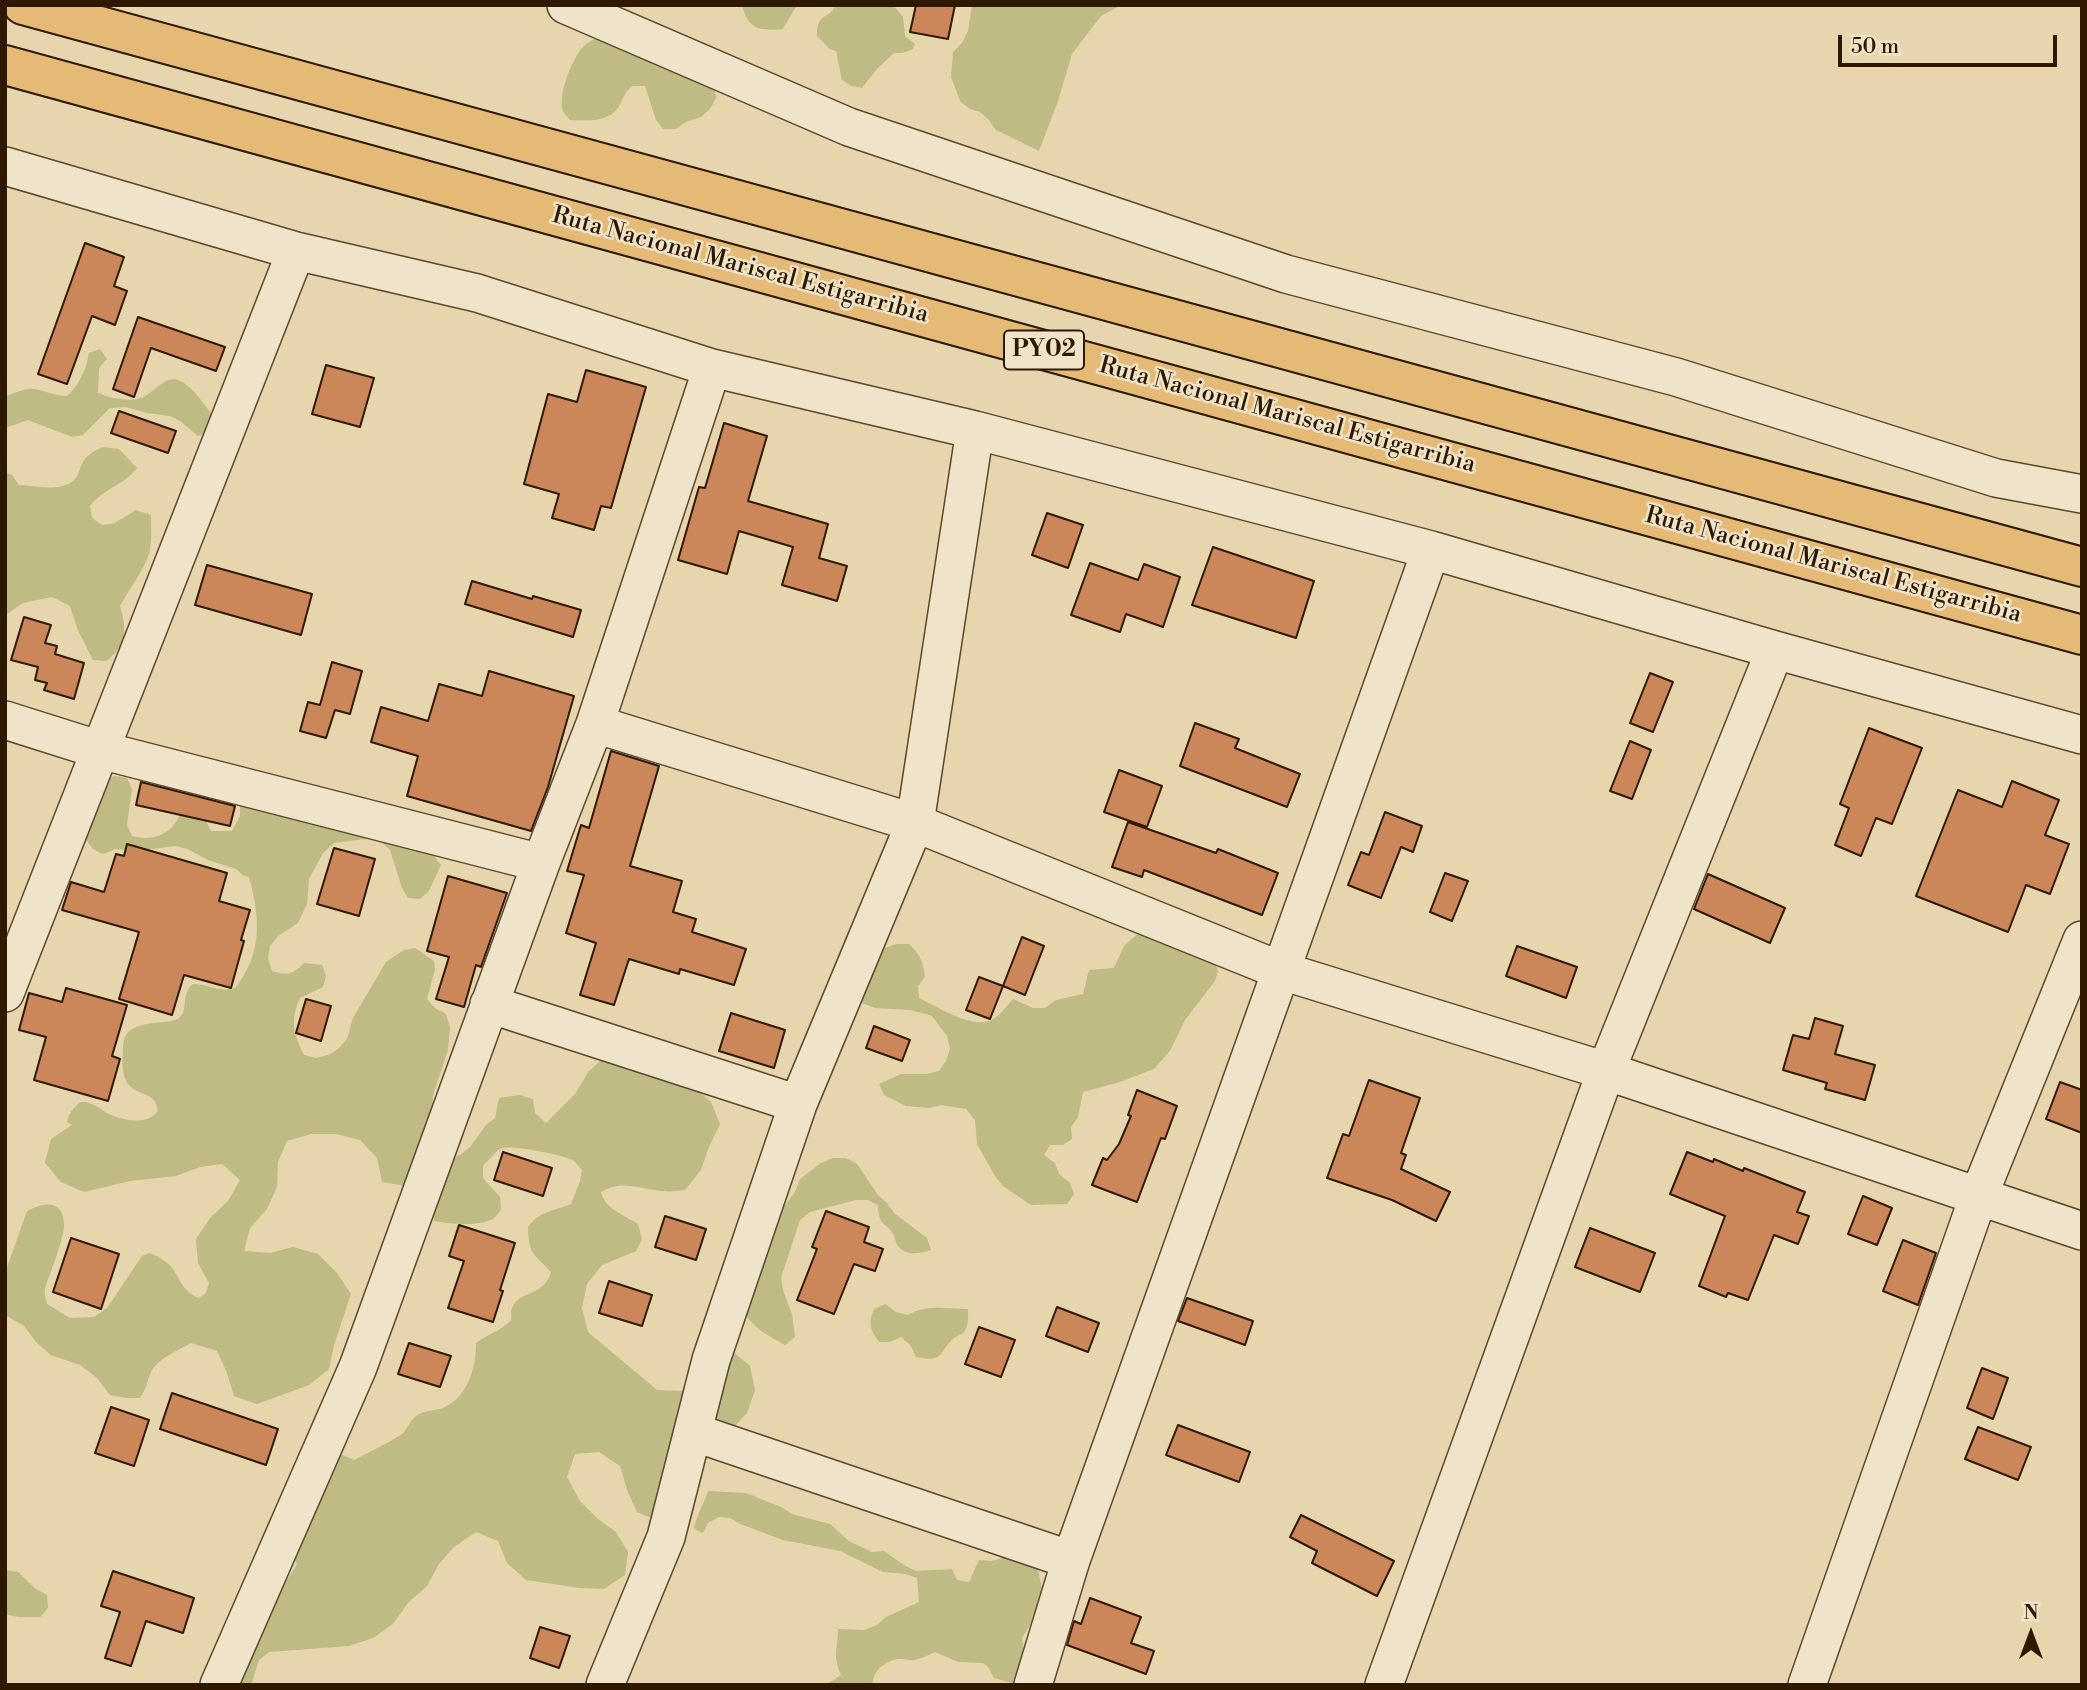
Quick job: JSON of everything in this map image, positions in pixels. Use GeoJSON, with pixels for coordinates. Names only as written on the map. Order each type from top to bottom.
{"type":"FeatureCollection","features":[{"type":"Feature","properties":{"kind":"highway","name":"PY02"},"geometry":{"type":"LineString","coordinates":[[23,5],[2082,567]]}},
{"type":"Feature","properties":{"kind":"highway","name":"Ruta Nacional Mariscal Estigarribia"},"geometry":{"type":"LineString","coordinates":[[5,65],[2082,635]]}},
{"type":"Feature","properties":{"kind":"street"},"geometry":{"type":"LineString","coordinates":[[566,5],[849,127],[1286,274],[1676,377],[1996,478],[2082,494]]}},
{"type":"Feature","properties":{"kind":"street"},"geometry":{"type":"LineString","coordinates":[[5,166],[296,251],[477,293],[712,368],[975,430],[1431,550],[1775,650],[2082,735]]}},
{"type":"Feature","properties":{"kind":"street"},"geometry":{"type":"LineString","coordinates":[[5,993],[296,251]]}},
{"type":"Feature","properties":{"kind":"street"},"geometry":{"type":"LineString","coordinates":[[219,1685],[358,1367],[489,1004],[595,724],[712,368]]}},
{"type":"Feature","properties":{"kind":"street"},"geometry":{"type":"LineString","coordinates":[[605,1685],[666,1537],[711,1360],[798,1104],[915,823],[975,430]]}},
{"type":"Feature","properties":{"kind":"street"},"geometry":{"type":"LineString","coordinates":[[1039,1683],[1071,1560],[1431,550]]}},
{"type":"Feature","properties":{"kind":"street"},"geometry":{"type":"LineString","coordinates":[[1384,1685],[1606,1071],[1775,650]]}},
{"type":"Feature","properties":{"kind":"street"},"geometry":{"type":"LineString","coordinates":[[5,720],[100,750],[541,863]]}},
{"type":"Feature","properties":{"kind":"street"},"geometry":{"type":"LineString","coordinates":[[595,724],[915,823],[1282,971],[1606,1071],[2082,1231]]}},
{"type":"Feature","properties":{"kind":"street"},"geometry":{"type":"LineString","coordinates":[[1807,1685],[1979,1195],[2082,940]]}},
{"type":"Feature","properties":{"kind":"street"},"geometry":{"type":"LineString","coordinates":[[489,1004],[798,1104]]}},
{"type":"Feature","properties":{"kind":"street"},"geometry":{"type":"LineString","coordinates":[[693,1432],[1071,1560]]}},
{"type":"Feature","properties":{"kind":"shaded area"},"geometry":{"type":"Polygon","coordinates":[[[742,5],[797,5],[783,29],[768,30],[752,24],[742,5]]]}},
{"type":"Feature","properties":{"kind":"shaded area"},"geometry":{"type":"Polygon","coordinates":[[[836,5],[893,5],[903,17],[905,36],[915,44],[913,49],[894,53],[862,88],[851,86],[842,80],[836,51],[830,49],[817,36],[819,23],[836,5]]]}},
{"type":"Feature","properties":{"kind":"shaded area"},"geometry":{"type":"Polygon","coordinates":[[[972,5],[1121,5],[1101,16],[1072,54],[1039,151],[996,130],[980,112],[970,109],[960,101],[951,77],[953,52],[968,31],[972,5]]]}},
{"type":"Feature","properties":{"kind":"shaded area"},"geometry":{"type":"Polygon","coordinates":[[[612,33],[714,86],[716,98],[710,109],[701,117],[676,129],[663,129],[656,120],[645,86],[632,86],[617,109],[607,117],[570,120],[563,111],[562,95],[571,66],[586,44],[612,33]]]}},
{"type":"Feature","properties":{"kind":"shaded area"},"geometry":{"type":"Polygon","coordinates":[[[100,349],[107,359],[99,368],[98,393],[131,400],[147,395],[167,381],[178,380],[193,391],[217,421],[210,432],[198,436],[170,416],[126,407],[110,408],[83,435],[72,437],[28,420],[5,428],[5,396],[30,389],[67,396],[82,376],[89,353],[100,349]]]}},
{"type":"Feature","properties":{"kind":"shaded area"},"geometry":{"type":"Polygon","coordinates":[[[103,447],[119,449],[137,468],[95,500],[90,506],[92,518],[102,525],[115,523],[136,510],[151,515],[151,546],[148,557],[120,606],[124,622],[122,643],[106,661],[93,660],[77,628],[70,606],[52,597],[23,603],[7,614],[5,621],[5,473],[12,475],[19,485],[59,487],[75,479],[88,456],[103,447]]]}},
{"type":"Feature","properties":{"kind":"shaded area"},"geometry":{"type":"Polygon","coordinates":[[[177,753],[190,754],[202,760],[210,796],[205,819],[211,831],[232,831],[240,816],[240,785],[423,842],[441,865],[429,891],[420,899],[408,898],[402,888],[390,850],[382,843],[373,838],[334,843],[323,853],[309,879],[307,904],[298,923],[278,936],[270,946],[268,958],[272,971],[290,973],[304,963],[322,965],[326,976],[323,987],[300,998],[295,1013],[294,1027],[304,1055],[316,1058],[338,1049],[347,1039],[353,1018],[386,962],[404,950],[415,948],[434,961],[435,970],[427,999],[435,1008],[446,1014],[450,1027],[448,1050],[433,1095],[432,1120],[406,1186],[382,1182],[377,1158],[360,1140],[336,1134],[311,1134],[287,1141],[278,1162],[277,1187],[267,1209],[250,1228],[244,1251],[270,1253],[293,1247],[318,1254],[337,1273],[351,1294],[329,1369],[309,1385],[257,1404],[234,1396],[217,1351],[191,1343],[155,1366],[140,1398],[110,1395],[96,1377],[80,1365],[51,1355],[36,1342],[24,1326],[5,1315],[5,1273],[27,1211],[45,1205],[59,1209],[64,1223],[60,1246],[45,1288],[47,1304],[70,1318],[94,1317],[107,1308],[142,1256],[150,1253],[171,1266],[190,1293],[199,1298],[206,1293],[209,1283],[198,1263],[196,1239],[210,1218],[228,1201],[240,1180],[222,1164],[200,1167],[176,1176],[130,1181],[84,1192],[61,1182],[45,1163],[51,1139],[72,1125],[67,1122],[69,1116],[81,1102],[93,1104],[124,1119],[143,1120],[158,1111],[150,1097],[128,1084],[123,1069],[125,1037],[137,1027],[179,1018],[184,1011],[189,988],[193,984],[235,988],[251,962],[257,921],[249,877],[236,869],[176,846],[136,851],[116,849],[103,854],[93,849],[84,837],[103,781],[115,776],[127,778],[132,789],[127,825],[132,836],[155,837],[174,825],[181,810],[177,753]]]}},
{"type":"Feature","properties":{"kind":"shaded area"},"geometry":{"type":"Polygon","coordinates":[[[1142,930],[1214,960],[1218,971],[1215,981],[1185,1020],[1170,1051],[1154,1069],[1083,1092],[1078,1117],[1071,1127],[1072,1139],[1063,1145],[1050,1145],[1044,1155],[1055,1163],[1059,1174],[1070,1183],[1074,1194],[1067,1204],[1031,1205],[1003,1186],[977,1144],[975,1120],[966,1109],[941,1105],[929,1108],[906,1106],[884,1095],[879,1084],[901,1074],[939,1071],[950,1049],[947,1036],[932,1016],[910,1010],[875,1008],[862,1003],[860,991],[885,948],[896,944],[909,944],[918,955],[925,977],[918,986],[919,998],[966,1020],[985,1022],[999,1015],[1013,999],[1033,1008],[1045,1008],[1056,1000],[1083,994],[1089,970],[1114,968],[1124,946],[1142,930]]]}},
{"type":"Feature","properties":{"kind":"shaded area"},"geometry":{"type":"Polygon","coordinates":[[[607,1055],[693,1086],[711,1102],[720,1124],[701,1170],[685,1190],[665,1191],[624,1185],[601,1192],[606,1203],[638,1224],[642,1239],[636,1251],[602,1265],[587,1284],[582,1308],[588,1332],[657,1390],[681,1391],[731,1350],[750,1366],[755,1390],[747,1413],[729,1432],[708,1447],[659,1521],[637,1512],[620,1466],[599,1452],[575,1454],[567,1477],[580,1501],[616,1532],[628,1552],[625,1575],[604,1589],[526,1580],[507,1563],[498,1541],[476,1532],[454,1547],[439,1564],[427,1586],[408,1603],[393,1624],[373,1638],[349,1646],[269,1652],[259,1660],[251,1685],[221,1685],[297,1564],[292,1552],[330,1454],[343,1455],[354,1460],[399,1436],[419,1414],[452,1403],[469,1381],[476,1343],[507,1324],[511,1320],[511,1309],[515,1302],[543,1286],[548,1280],[551,1272],[531,1249],[528,1227],[542,1214],[571,1204],[582,1170],[574,1161],[561,1156],[509,1147],[500,1149],[483,1166],[483,1178],[500,1197],[501,1209],[488,1221],[456,1224],[435,1221],[428,1212],[449,1159],[470,1147],[486,1125],[495,1118],[499,1098],[519,1095],[533,1099],[535,1113],[546,1123],[575,1094],[589,1071],[607,1055]]]}},
{"type":"Feature","properties":{"kind":"shaded area"},"geometry":{"type":"Polygon","coordinates":[[[833,1158],[846,1158],[857,1164],[894,1213],[927,1238],[931,1250],[913,1253],[901,1249],[894,1235],[881,1220],[878,1205],[868,1200],[856,1200],[810,1212],[800,1220],[781,1278],[792,1314],[795,1337],[785,1345],[755,1325],[742,1308],[772,1222],[795,1192],[800,1179],[821,1163],[833,1158]]]}},
{"type":"Feature","properties":{"kind":"shaded area"},"geometry":{"type":"Polygon","coordinates":[[[885,1304],[896,1312],[908,1315],[930,1308],[968,1309],[967,1324],[964,1332],[954,1338],[936,1358],[916,1357],[911,1346],[901,1337],[890,1342],[879,1342],[874,1334],[871,1318],[874,1309],[885,1304]]]}},
{"type":"Feature","properties":{"kind":"shaded area"},"geometry":{"type":"Polygon","coordinates":[[[708,1491],[746,1493],[792,1514],[830,1524],[849,1541],[872,1552],[884,1551],[916,1571],[952,1569],[957,1580],[969,1582],[979,1560],[1003,1558],[1011,1535],[1019,1528],[1033,1525],[1042,1535],[1036,1558],[1043,1595],[1035,1617],[1022,1638],[1026,1662],[1015,1684],[994,1678],[983,1663],[958,1662],[935,1652],[917,1659],[888,1662],[877,1671],[873,1685],[826,1685],[841,1675],[836,1656],[838,1629],[864,1630],[919,1602],[917,1578],[883,1572],[840,1551],[783,1540],[730,1518],[719,1517],[708,1523],[703,1533],[694,1529],[708,1491]]]}},
{"type":"Feature","properties":{"kind":"shaded area"},"geometry":{"type":"Polygon","coordinates":[[[5,1570],[18,1572],[36,1589],[47,1595],[48,1608],[40,1617],[5,1614],[5,1570]]]}},
{"type":"Feature","properties":{"kind":"building"},"geometry":{"type":"Polygon","coordinates":[[[916,5],[955,5],[948,39],[910,32],[916,5]]]}},
{"type":"Feature","properties":{"kind":"building"},"geometry":{"type":"Polygon","coordinates":[[[85,243],[124,257],[114,286],[127,291],[115,325],[92,316],[67,384],[38,374],[85,243]]]}},
{"type":"Feature","properties":{"kind":"building"},"geometry":{"type":"Polygon","coordinates":[[[138,317],[225,347],[216,371],[151,348],[134,397],[113,389],[138,317]]]}},
{"type":"Feature","properties":{"kind":"building"},"geometry":{"type":"Polygon","coordinates":[[[326,365],[374,378],[360,427],[312,414],[326,365]]]}},
{"type":"Feature","properties":{"kind":"building"},"geometry":{"type":"Polygon","coordinates":[[[586,370],[646,387],[611,508],[601,506],[594,530],[552,518],[559,494],[524,484],[548,394],[577,402],[586,370]]]}},
{"type":"Feature","properties":{"kind":"building"},"geometry":{"type":"Polygon","coordinates":[[[119,411],[176,431],[168,453],[111,433],[119,411]]]}},
{"type":"Feature","properties":{"kind":"building"},"geometry":{"type":"Polygon","coordinates":[[[724,423],[767,436],[748,501],[828,524],[819,558],[847,566],[837,601],[782,585],[793,547],[739,531],[727,574],[678,560],[699,487],[705,488],[724,423]]]}},
{"type":"Feature","properties":{"kind":"building"},"geometry":{"type":"Polygon","coordinates":[[[1047,513],[1083,525],[1068,568],[1032,555],[1047,513]]]}},
{"type":"Feature","properties":{"kind":"building"},"geometry":{"type":"Polygon","coordinates":[[[1213,547],[1314,581],[1296,638],[1192,605],[1213,547]]]}},
{"type":"Feature","properties":{"kind":"building"},"geometry":{"type":"Polygon","coordinates":[[[1090,563],[1138,580],[1144,564],[1180,577],[1163,627],[1126,614],[1120,632],[1071,615],[1090,563]]]}},
{"type":"Feature","properties":{"kind":"building"},"geometry":{"type":"Polygon","coordinates":[[[207,565],[312,594],[301,635],[195,605],[207,565]]]}},
{"type":"Feature","properties":{"kind":"building"},"geometry":{"type":"Polygon","coordinates":[[[472,581],[581,610],[573,637],[465,604],[472,581]]]}},
{"type":"Feature","properties":{"kind":"building"},"geometry":{"type":"Polygon","coordinates":[[[24,617],[51,625],[45,643],[57,646],[55,654],[84,663],[74,699],[44,690],[47,683],[35,680],[38,667],[11,660],[24,617]]]}},
{"type":"Feature","properties":{"kind":"building"},"geometry":{"type":"Polygon","coordinates":[[[332,662],[362,671],[350,714],[335,710],[326,738],[300,731],[308,702],[320,705],[332,662]]]}},
{"type":"Feature","properties":{"kind":"building"},"geometry":{"type":"Polygon","coordinates":[[[489,671],[574,696],[548,787],[531,831],[407,796],[418,756],[371,742],[381,707],[428,721],[439,684],[482,696],[489,671]]]}},
{"type":"Feature","properties":{"kind":"building"},"geometry":{"type":"Polygon","coordinates":[[[1650,673],[1673,682],[1653,732],[1630,723],[1650,673]]]}},
{"type":"Feature","properties":{"kind":"building"},"geometry":{"type":"Polygon","coordinates":[[[1195,723],[1239,739],[1235,748],[1300,774],[1287,807],[1180,766],[1195,723]]]}},
{"type":"Feature","properties":{"kind":"building"},"geometry":{"type":"Polygon","coordinates":[[[1869,728],[1922,748],[1892,824],[1876,818],[1861,856],[1835,845],[1849,808],[1840,804],[1869,728]]]}},
{"type":"Feature","properties":{"kind":"building"},"geometry":{"type":"Polygon","coordinates":[[[1630,741],[1651,750],[1632,799],[1610,791],[1630,741]]]}},
{"type":"Feature","properties":{"kind":"building"},"geometry":{"type":"Polygon","coordinates":[[[611,751],[659,766],[630,866],[682,881],[673,912],[696,919],[692,932],[746,949],[734,985],[680,969],[679,974],[629,959],[614,1005],[580,995],[596,943],[566,933],[584,875],[567,871],[581,825],[589,828],[611,751]]]}},
{"type":"Feature","properties":{"kind":"building"},"geometry":{"type":"Polygon","coordinates":[[[1119,770],[1162,786],[1147,827],[1104,812],[1119,770]]]}},
{"type":"Feature","properties":{"kind":"building"},"geometry":{"type":"Polygon","coordinates":[[[2012,781],[2059,800],[2045,835],[2069,844],[2050,894],[2026,885],[2008,932],[1916,896],[1958,790],[2002,807],[2012,781]]]}},
{"type":"Feature","properties":{"kind":"building"},"geometry":{"type":"Polygon","coordinates":[[[141,782],[235,806],[230,826],[136,805],[141,782]]]}},
{"type":"Feature","properties":{"kind":"building"},"geometry":{"type":"Polygon","coordinates":[[[1385,812],[1422,826],[1413,852],[1401,847],[1381,898],[1348,885],[1361,852],[1369,855],[1385,812]]]}},
{"type":"Feature","properties":{"kind":"building"},"geometry":{"type":"Polygon","coordinates":[[[1128,822],[1216,853],[1218,849],[1278,873],[1262,915],[1144,870],[1142,877],[1112,867],[1128,822]]]}},
{"type":"Feature","properties":{"kind":"building"},"geometry":{"type":"Polygon","coordinates":[[[127,844],[227,873],[219,901],[250,910],[231,988],[184,975],[172,1015],[119,999],[139,932],[62,910],[71,882],[104,892],[116,854],[124,856],[127,844]]]}},
{"type":"Feature","properties":{"kind":"building"},"geometry":{"type":"Polygon","coordinates":[[[334,848],[375,859],[359,916],[317,904],[334,848]]]}},
{"type":"Feature","properties":{"kind":"building"},"geometry":{"type":"Polygon","coordinates":[[[1445,873],[1468,881],[1452,921],[1430,912],[1445,873]]]}},
{"type":"Feature","properties":{"kind":"building"},"geometry":{"type":"Polygon","coordinates":[[[1708,874],[1785,908],[1770,943],[1694,909],[1708,874]]]}},
{"type":"Feature","properties":{"kind":"building"},"geometry":{"type":"Polygon","coordinates":[[[448,876],[507,893],[481,967],[476,965],[464,1007],[436,999],[449,957],[427,951],[448,876]]]}},
{"type":"Feature","properties":{"kind":"building"},"geometry":{"type":"Polygon","coordinates":[[[1022,937],[1044,946],[1025,995],[1003,986],[1022,937]]]}},
{"type":"Feature","properties":{"kind":"building"},"geometry":{"type":"Polygon","coordinates":[[[1517,946],[1577,967],[1566,998],[1506,976],[1517,946]]]}},
{"type":"Feature","properties":{"kind":"building"},"geometry":{"type":"Polygon","coordinates":[[[979,977],[1003,986],[990,1019],[966,1010],[979,977]]]}},
{"type":"Feature","properties":{"kind":"building"},"geometry":{"type":"Polygon","coordinates":[[[66,988],[127,1005],[112,1056],[120,1059],[108,1101],[34,1080],[46,1037],[19,1030],[29,993],[62,1002],[66,988]]]}},
{"type":"Feature","properties":{"kind":"building"},"geometry":{"type":"Polygon","coordinates":[[[306,999],[331,1006],[321,1041],[296,1033],[306,999]]]}},
{"type":"Feature","properties":{"kind":"building"},"geometry":{"type":"Polygon","coordinates":[[[731,1013],[785,1030],[774,1068],[719,1051],[731,1013]]]}},
{"type":"Feature","properties":{"kind":"building"},"geometry":{"type":"Polygon","coordinates":[[[1815,1018],[1843,1026],[1835,1054],[1875,1065],[1865,1100],[1825,1089],[1827,1083],[1783,1070],[1793,1035],[1809,1039],[1815,1018]]]}},
{"type":"Feature","properties":{"kind":"building"},"geometry":{"type":"Polygon","coordinates":[[[874,1026],[910,1040],[902,1061],[866,1048],[874,1026]]]}},
{"type":"Feature","properties":{"kind":"building"},"geometry":{"type":"Polygon","coordinates":[[[1369,1080],[1420,1098],[1401,1153],[1406,1155],[1401,1169],[1450,1192],[1436,1221],[1392,1200],[1327,1178],[1343,1134],[1349,1136],[1369,1080]]]}},
{"type":"Feature","properties":{"kind":"building"},"geometry":{"type":"Polygon","coordinates":[[[2060,1082],[2082,1090],[2082,1133],[2046,1119],[2060,1082]]]}},
{"type":"Feature","properties":{"kind":"building"},"geometry":{"type":"Polygon","coordinates":[[[1137,1090],[1177,1106],[1165,1139],[1161,1138],[1137,1202],[1092,1185],[1103,1158],[1107,1160],[1119,1144],[1131,1116],[1128,1115],[1137,1090]]]}},
{"type":"Feature","properties":{"kind":"building"},"geometry":{"type":"Polygon","coordinates":[[[503,1152],[552,1168],[543,1196],[494,1180],[503,1152]]]}},
{"type":"Feature","properties":{"kind":"building"},"geometry":{"type":"Polygon","coordinates":[[[1687,1152],[1743,1171],[1744,1168],[1805,1192],[1797,1212],[1809,1216],[1798,1244],[1774,1235],[1748,1300],[1728,1293],[1726,1297],[1699,1286],[1725,1216],[1670,1194],[1687,1152]]]}},
{"type":"Feature","properties":{"kind":"building"},"geometry":{"type":"Polygon","coordinates":[[[1863,1196],[1892,1208],[1877,1245],[1848,1234],[1863,1196]]]}},
{"type":"Feature","properties":{"kind":"building"},"geometry":{"type":"Polygon","coordinates":[[[826,1211],[869,1227],[864,1242],[883,1249],[875,1271],[854,1264],[834,1314],[797,1300],[817,1249],[812,1247],[826,1211]]]}},
{"type":"Feature","properties":{"kind":"building"},"geometry":{"type":"Polygon","coordinates":[[[665,1216],[706,1229],[696,1260],[655,1247],[665,1216]]]}},
{"type":"Feature","properties":{"kind":"building"},"geometry":{"type":"Polygon","coordinates":[[[459,1225],[515,1243],[493,1322],[448,1308],[464,1261],[449,1256],[459,1225]]]}},
{"type":"Feature","properties":{"kind":"building"},"geometry":{"type":"Polygon","coordinates":[[[1590,1228],[1655,1253],[1640,1292],[1575,1267],[1590,1228]]]}},
{"type":"Feature","properties":{"kind":"building"},"geometry":{"type":"Polygon","coordinates":[[[71,1238],[119,1254],[101,1309],[53,1292],[71,1238]]]}},
{"type":"Feature","properties":{"kind":"building"},"geometry":{"type":"Polygon","coordinates":[[[1903,1240],[1936,1253],[1918,1305],[1883,1291],[1903,1240]]]}},
{"type":"Feature","properties":{"kind":"building"},"geometry":{"type":"Polygon","coordinates":[[[609,1281],[652,1295],[642,1326],[599,1313],[609,1281]]]}},
{"type":"Feature","properties":{"kind":"building"},"geometry":{"type":"Polygon","coordinates":[[[1187,1298],[1253,1321],[1245,1345],[1178,1321],[1187,1298]]]}},
{"type":"Feature","properties":{"kind":"building"},"geometry":{"type":"Polygon","coordinates":[[[1057,1307],[1099,1323],[1088,1352],[1046,1336],[1057,1307]]]}},
{"type":"Feature","properties":{"kind":"building"},"geometry":{"type":"Polygon","coordinates":[[[979,1327],[1015,1340],[1001,1377],[965,1364],[979,1327]]]}},
{"type":"Feature","properties":{"kind":"building"},"geometry":{"type":"Polygon","coordinates":[[[409,1343],[451,1356],[440,1387],[398,1374],[409,1343]]]}},
{"type":"Feature","properties":{"kind":"building"},"geometry":{"type":"Polygon","coordinates":[[[1982,1368],[2008,1378],[1993,1419],[1967,1408],[1982,1368]]]}},
{"type":"Feature","properties":{"kind":"building"},"geometry":{"type":"Polygon","coordinates":[[[172,1393],[278,1429],[266,1465],[160,1429],[172,1393]]]}},
{"type":"Feature","properties":{"kind":"building"},"geometry":{"type":"Polygon","coordinates":[[[111,1407],[149,1420],[134,1466],[95,1453],[111,1407]]]}},
{"type":"Feature","properties":{"kind":"building"},"geometry":{"type":"Polygon","coordinates":[[[1178,1425],[1250,1452],[1239,1482],[1166,1455],[1178,1425]]]}},
{"type":"Feature","properties":{"kind":"building"},"geometry":{"type":"Polygon","coordinates":[[[1978,1427],[2031,1447],[2018,1480],[1965,1459],[1978,1427]]]}},
{"type":"Feature","properties":{"kind":"building"},"geometry":{"type":"Polygon","coordinates":[[[1301,1515],[1394,1561],[1377,1596],[1312,1563],[1317,1551],[1290,1537],[1301,1515]]]}},
{"type":"Feature","properties":{"kind":"building"},"geometry":{"type":"Polygon","coordinates":[[[113,1571],[194,1598],[183,1633],[146,1621],[131,1666],[105,1658],[120,1612],[101,1606],[113,1571]]]}},
{"type":"Feature","properties":{"kind":"building"},"geometry":{"type":"Polygon","coordinates":[[[1090,1598],[1141,1617],[1131,1643],[1154,1651],[1146,1674],[1067,1645],[1074,1621],[1081,1624],[1090,1598]]]}},
{"type":"Feature","properties":{"kind":"building"},"geometry":{"type":"Polygon","coordinates":[[[540,1627],[570,1636],[559,1668],[530,1658],[540,1627]]]}}]}
